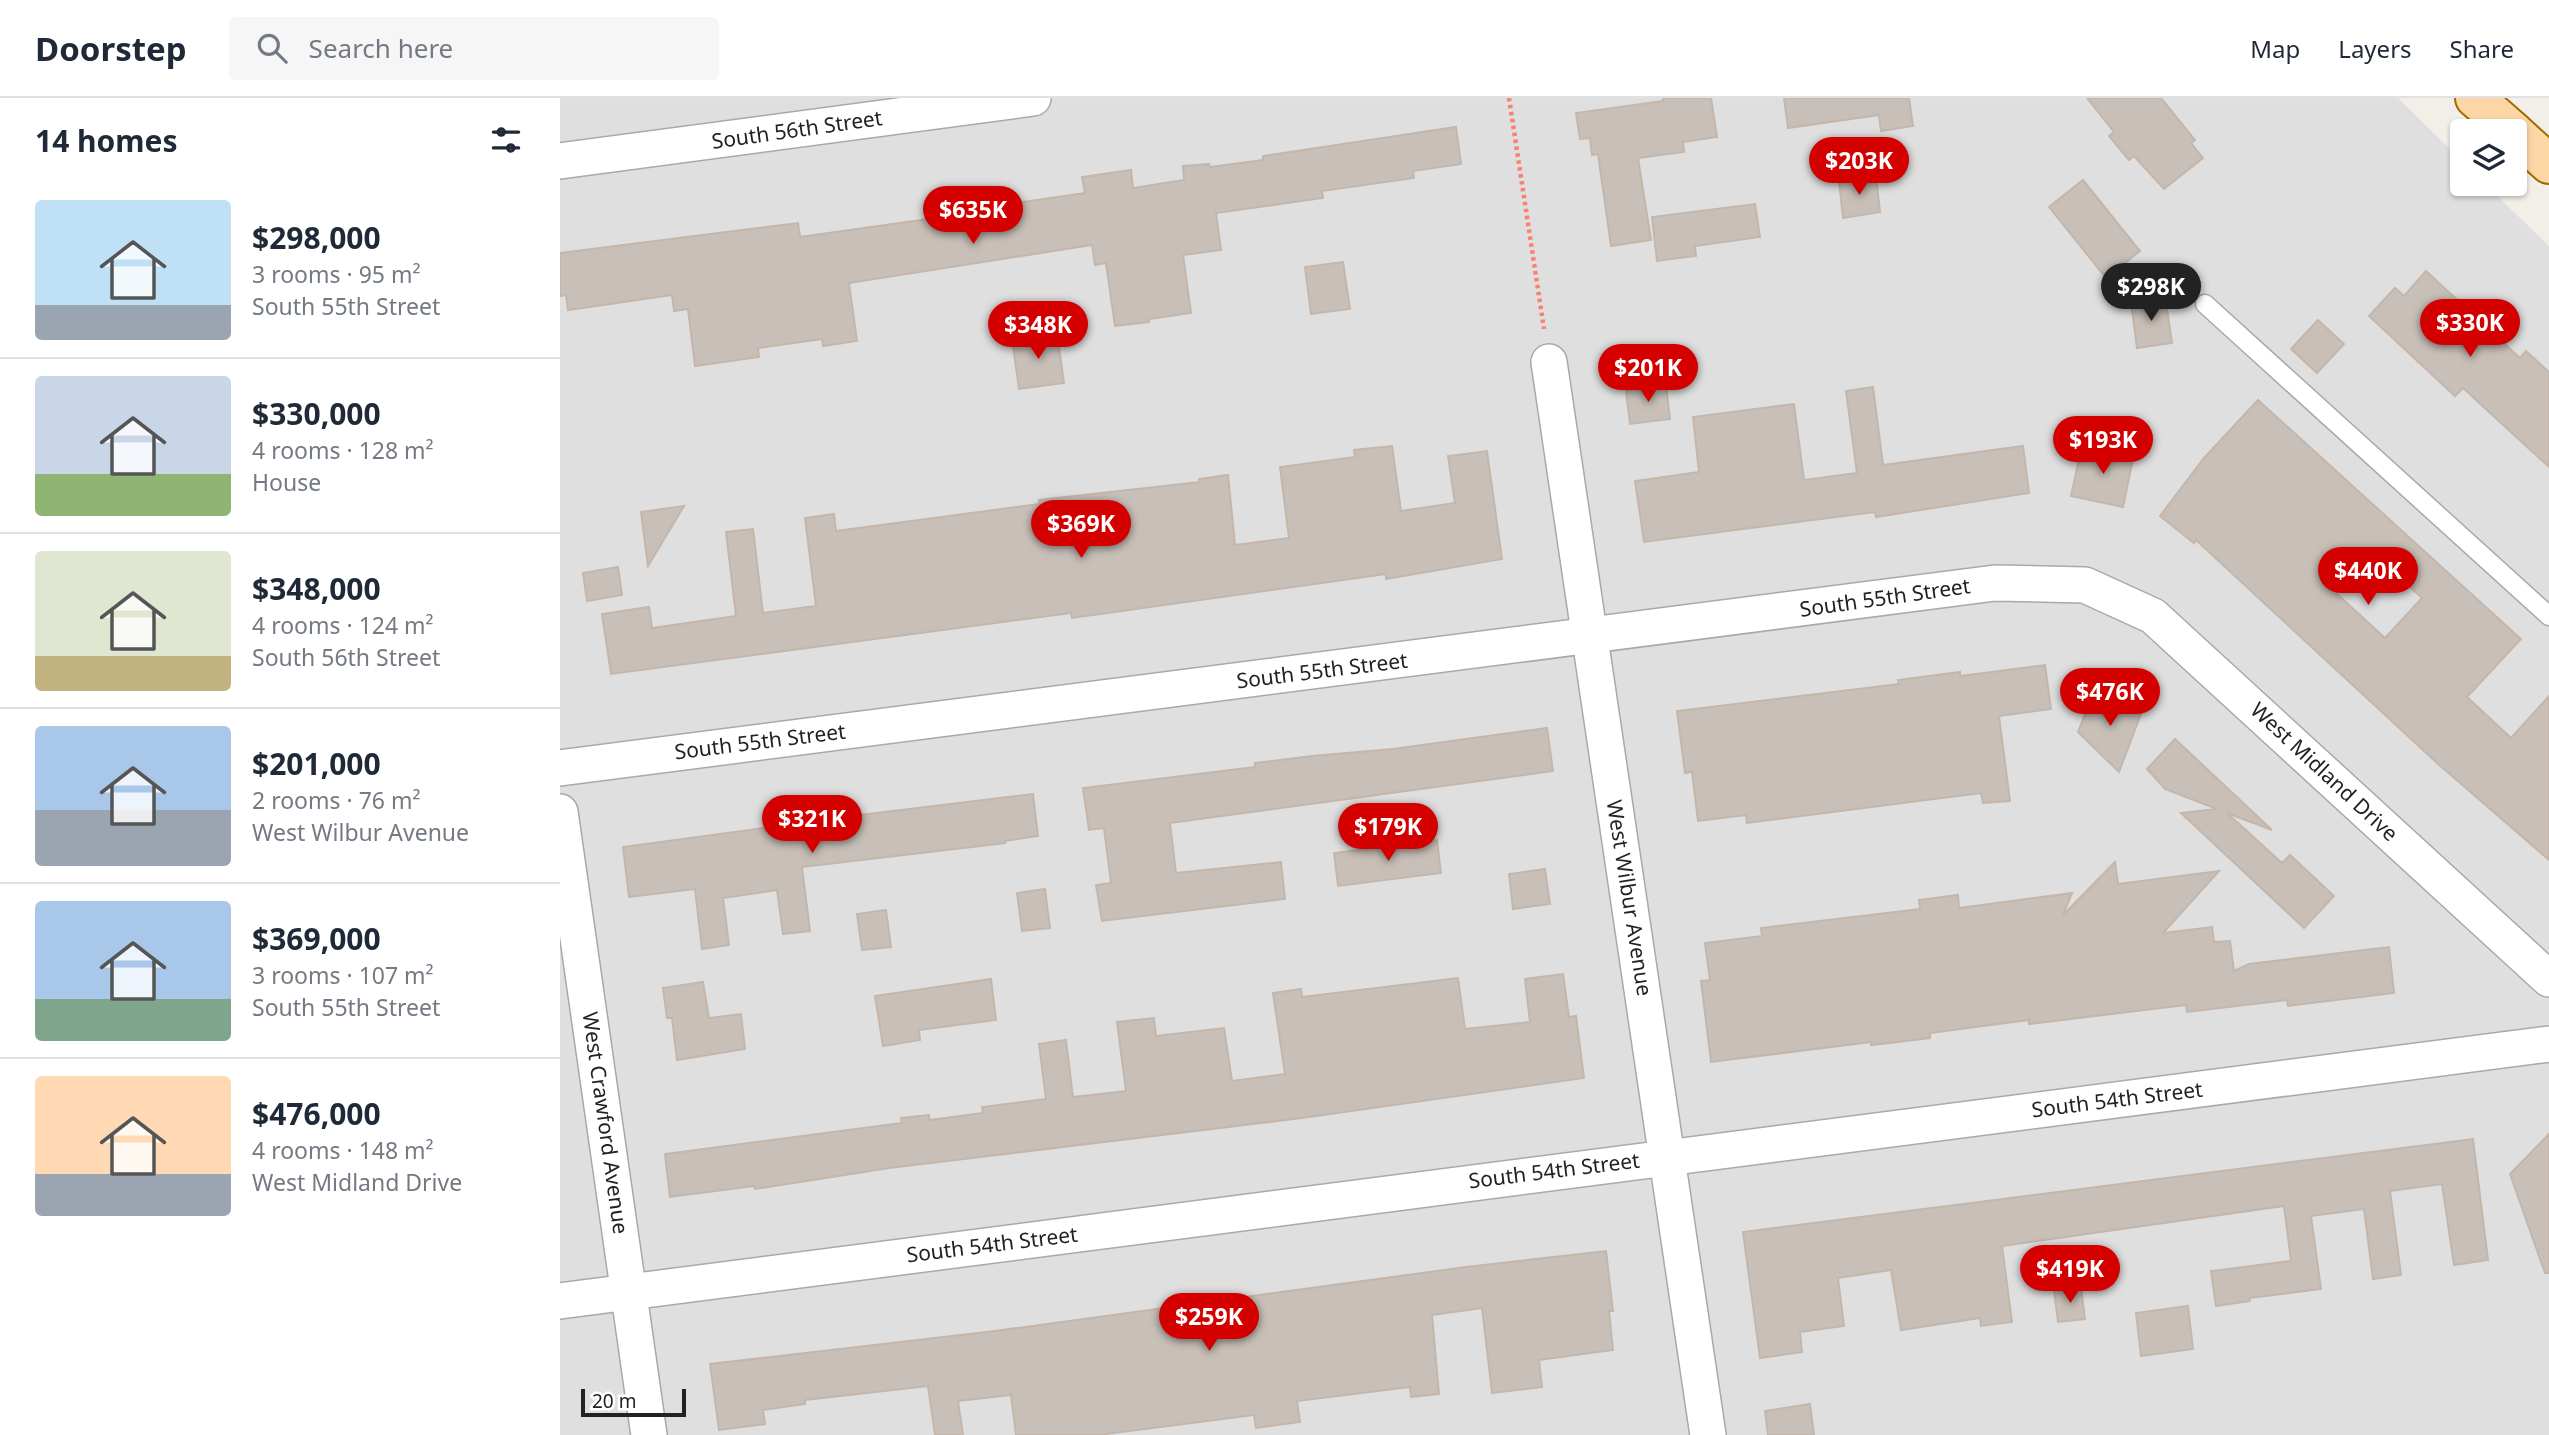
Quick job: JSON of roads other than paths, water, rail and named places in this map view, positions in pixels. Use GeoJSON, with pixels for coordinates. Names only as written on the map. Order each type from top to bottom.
{"type":"FeatureCollection","features":[{"type":"Feature","properties":{"kind":"main road"},"geometry":{"type":"LineString","coordinates":[[2475,98],[2499,119]]}},
{"type":"Feature","properties":{"kind":"main road"},"geometry":{"type":"LineString","coordinates":[[2527,144],[2549,164]]}},
{"type":"Feature","properties":{"kind":"street","name":"South 56th Street"},"geometry":{"type":"LineString","coordinates":[[560,161],[1033,98]]}},
{"type":"Feature","properties":{"kind":"street","name":"West Wilbur Avenue"},"geometry":{"type":"LineString","coordinates":[[1549,362],[1708,1435]]}},
{"type":"Feature","properties":{"kind":"street","name":"South 55th Street"},"geometry":{"type":"LineString","coordinates":[[560,768],[1995,583],[2085,585]]}},
{"type":"Feature","properties":{"kind":"street","name":"West Midland Drive"},"geometry":{"type":"LineString","coordinates":[[2085,585],[2153,616],[2549,979]]}},
{"type":"Feature","properties":{"kind":"street","name":"West Crawford Avenue"},"geometry":{"type":"LineString","coordinates":[[560,811],[649,1435]]}},
{"type":"Feature","properties":{"kind":"street","name":"South 54th Street"},"geometry":{"type":"LineString","coordinates":[[560,1301],[2549,1044]]}},
{"type":"Feature","properties":{"kind":"lane"},"geometry":{"type":"LineString","coordinates":[[2205,304],[2549,616]]}}]}
